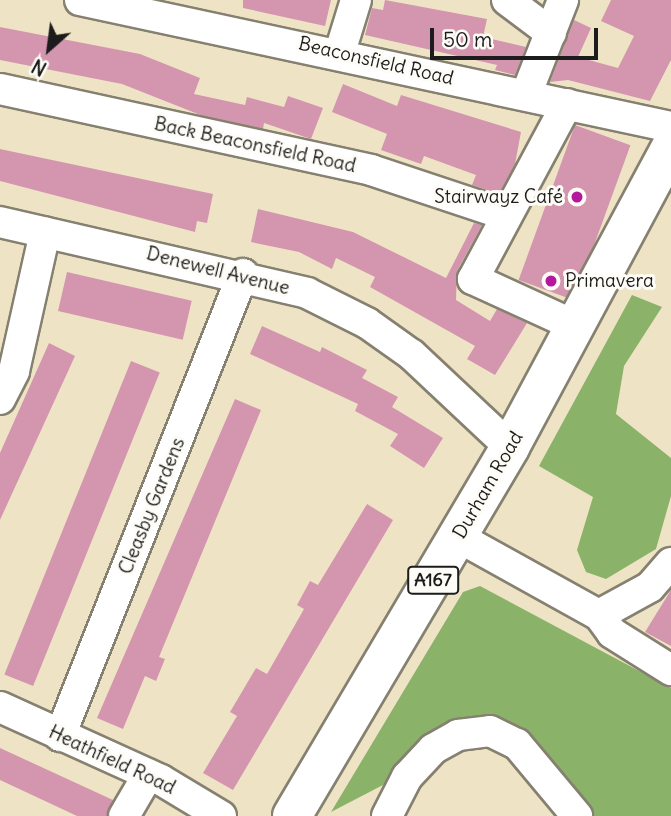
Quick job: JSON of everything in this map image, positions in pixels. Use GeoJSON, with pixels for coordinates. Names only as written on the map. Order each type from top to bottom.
{"type":"FeatureCollection","features":[{"type":"Feature","properties":{"kind":"main road","name":"Durham Road"},"geometry":{"type":"LineString","coordinates":[[292,816],[458,537],[578,327],[671,147]]}},
{"type":"Feature","properties":{"kind":"street","name":"Beaconsfield Road"},"geometry":{"type":"LineString","coordinates":[[80,0],[340,52],[671,127]]}},
{"type":"Feature","properties":{"kind":"street"},"geometry":{"type":"LineString","coordinates":[[340,52],[356,0]]}},
{"type":"Feature","properties":{"kind":"street"},"geometry":{"type":"LineString","coordinates":[[507,0],[551,33]]}},
{"type":"Feature","properties":{"kind":"street"},"geometry":{"type":"LineString","coordinates":[[526,95],[563,0]]}},
{"type":"Feature","properties":{"kind":"street","name":"Back Beaconsfield Road"},"geometry":{"type":"LineString","coordinates":[[0,89],[372,170],[506,215]]}},
{"type":"Feature","properties":{"kind":"street"},"geometry":{"type":"LineString","coordinates":[[567,104],[473,279],[578,327]]}},
{"type":"Feature","properties":{"kind":"street","name":"Denewell Avenue"},"geometry":{"type":"LineString","coordinates":[[0,222],[243,274],[307,293],[367,323],[412,355],[510,447]]}},
{"type":"Feature","properties":{"kind":"street"},"geometry":{"type":"LineString","coordinates":[[0,399],[14,371],[45,232]]}},
{"type":"Feature","properties":{"kind":"street","name":"Cleasby Gardens"},"geometry":{"type":"LineString","coordinates":[[60,736],[243,274]]}},
{"type":"Feature","properties":{"kind":"street"},"geometry":{"type":"LineString","coordinates":[[458,537],[599,615],[612,633],[671,670]]}},
{"type":"Feature","properties":{"kind":"street"},"geometry":{"type":"LineString","coordinates":[[599,615],[650,587],[671,563]]}},
{"type":"Feature","properties":{"kind":"street","name":"Heathfield Road"},"geometry":{"type":"LineString","coordinates":[[0,707],[148,775],[222,816]]}},
{"type":"Feature","properties":{"kind":"street"},"geometry":{"type":"LineString","coordinates":[[387,816],[407,777],[433,748],[457,735],[490,731],[517,744],[577,816]]}},
{"type":"Feature","properties":{"kind":"street"},"geometry":{"type":"LineString","coordinates":[[124,816],[148,775]]}},
{"type":"Feature","properties":{"kind":"green space"},"geometry":{"type":"Polygon","coordinates":[[[632,295],[662,307],[624,366],[616,414],[671,458],[671,496],[656,549],[606,579],[586,572],[577,550],[593,497],[539,466],[632,295]]]}},
{"type":"Feature","properties":{"kind":"green space"},"geometry":{"type":"Polygon","coordinates":[[[480,586],[671,688],[671,816],[578,816],[505,730],[463,722],[442,727],[383,785],[331,812],[463,592],[480,586]]]}},
{"type":"Feature","properties":{"kind":"building"},"geometry":{"type":"Polygon","coordinates":[[[243,0],[331,0],[325,26],[243,8],[243,0]]]}},
{"type":"Feature","properties":{"kind":"building"},"geometry":{"type":"Polygon","coordinates":[[[385,0],[487,19],[483,37],[526,47],[515,75],[495,70],[497,65],[365,35],[372,8],[383,10],[385,0]]]}},
{"type":"Feature","properties":{"kind":"building"},"geometry":{"type":"Polygon","coordinates":[[[611,0],[671,0],[671,60],[650,101],[568,80],[550,82],[574,20],[591,28],[578,57],[618,68],[634,36],[601,21],[611,0]]]}},
{"type":"Feature","properties":{"kind":"building"},"geometry":{"type":"Polygon","coordinates":[[[0,27],[140,54],[200,78],[194,94],[245,105],[247,97],[284,107],[288,96],[323,108],[311,139],[264,123],[263,129],[203,116],[122,84],[0,60],[0,27]]]}},
{"type":"Feature","properties":{"kind":"building"},"geometry":{"type":"Polygon","coordinates":[[[343,84],[397,106],[401,95],[521,132],[515,164],[499,194],[472,185],[476,175],[424,156],[421,164],[381,150],[387,134],[332,112],[343,84]]]}},
{"type":"Feature","properties":{"kind":"building"},"geometry":{"type":"Polygon","coordinates":[[[575,125],[630,145],[574,300],[519,280],[575,125]]]}},
{"type":"Feature","properties":{"kind":"building"},"geometry":{"type":"Polygon","coordinates":[[[0,149],[213,194],[207,223],[197,221],[195,232],[0,181],[0,149]]]}},
{"type":"Feature","properties":{"kind":"building"},"geometry":{"type":"Polygon","coordinates":[[[258,209],[353,232],[446,278],[474,223],[482,225],[457,271],[456,300],[490,321],[497,309],[527,323],[495,375],[467,359],[475,346],[370,287],[375,277],[336,258],[332,269],[299,252],[251,242],[258,209]]]}},
{"type":"Feature","properties":{"kind":"building"},"geometry":{"type":"Polygon","coordinates":[[[67,272],[192,301],[183,340],[58,311],[67,272]]]}},
{"type":"Feature","properties":{"kind":"building"},"geometry":{"type":"Polygon","coordinates":[[[262,326],[320,352],[322,347],[367,370],[362,378],[398,397],[392,407],[443,438],[424,468],[390,446],[398,434],[355,411],[358,404],[250,354],[262,326]]]}},
{"type":"Feature","properties":{"kind":"building"},"geometry":{"type":"Polygon","coordinates":[[[49,343],[75,356],[0,520],[0,453],[49,343]]]}},
{"type":"Feature","properties":{"kind":"building"},"geometry":{"type":"Polygon","coordinates":[[[131,361],[160,373],[33,686],[4,674],[131,361]]]}},
{"type":"Feature","properties":{"kind":"building"},"geometry":{"type":"Polygon","coordinates":[[[235,399],[261,410],[159,657],[165,659],[156,681],[145,676],[123,729],[97,718],[235,399]]]}},
{"type":"Feature","properties":{"kind":"building"},"geometry":{"type":"Polygon","coordinates":[[[367,504],[393,520],[233,790],[203,773],[237,716],[230,712],[256,668],[267,674],[304,609],[297,605],[310,581],[318,585],[367,504]]]}},
{"type":"Feature","properties":{"kind":"building"},"geometry":{"type":"Polygon","coordinates":[[[671,590],[671,646],[645,632],[671,590]]]}},
{"type":"Feature","properties":{"kind":"building"},"geometry":{"type":"Polygon","coordinates":[[[0,748],[113,800],[107,816],[77,816],[0,780],[0,748]]]}},
{"type":"Feature","properties":{"kind":"place","name":"Stairwayz Café"},"geometry":{"type":"Point","coordinates":[577,197]}},
{"type":"Feature","properties":{"kind":"place","name":"Primavera"},"geometry":{"type":"Point","coordinates":[551,281]}}]}
